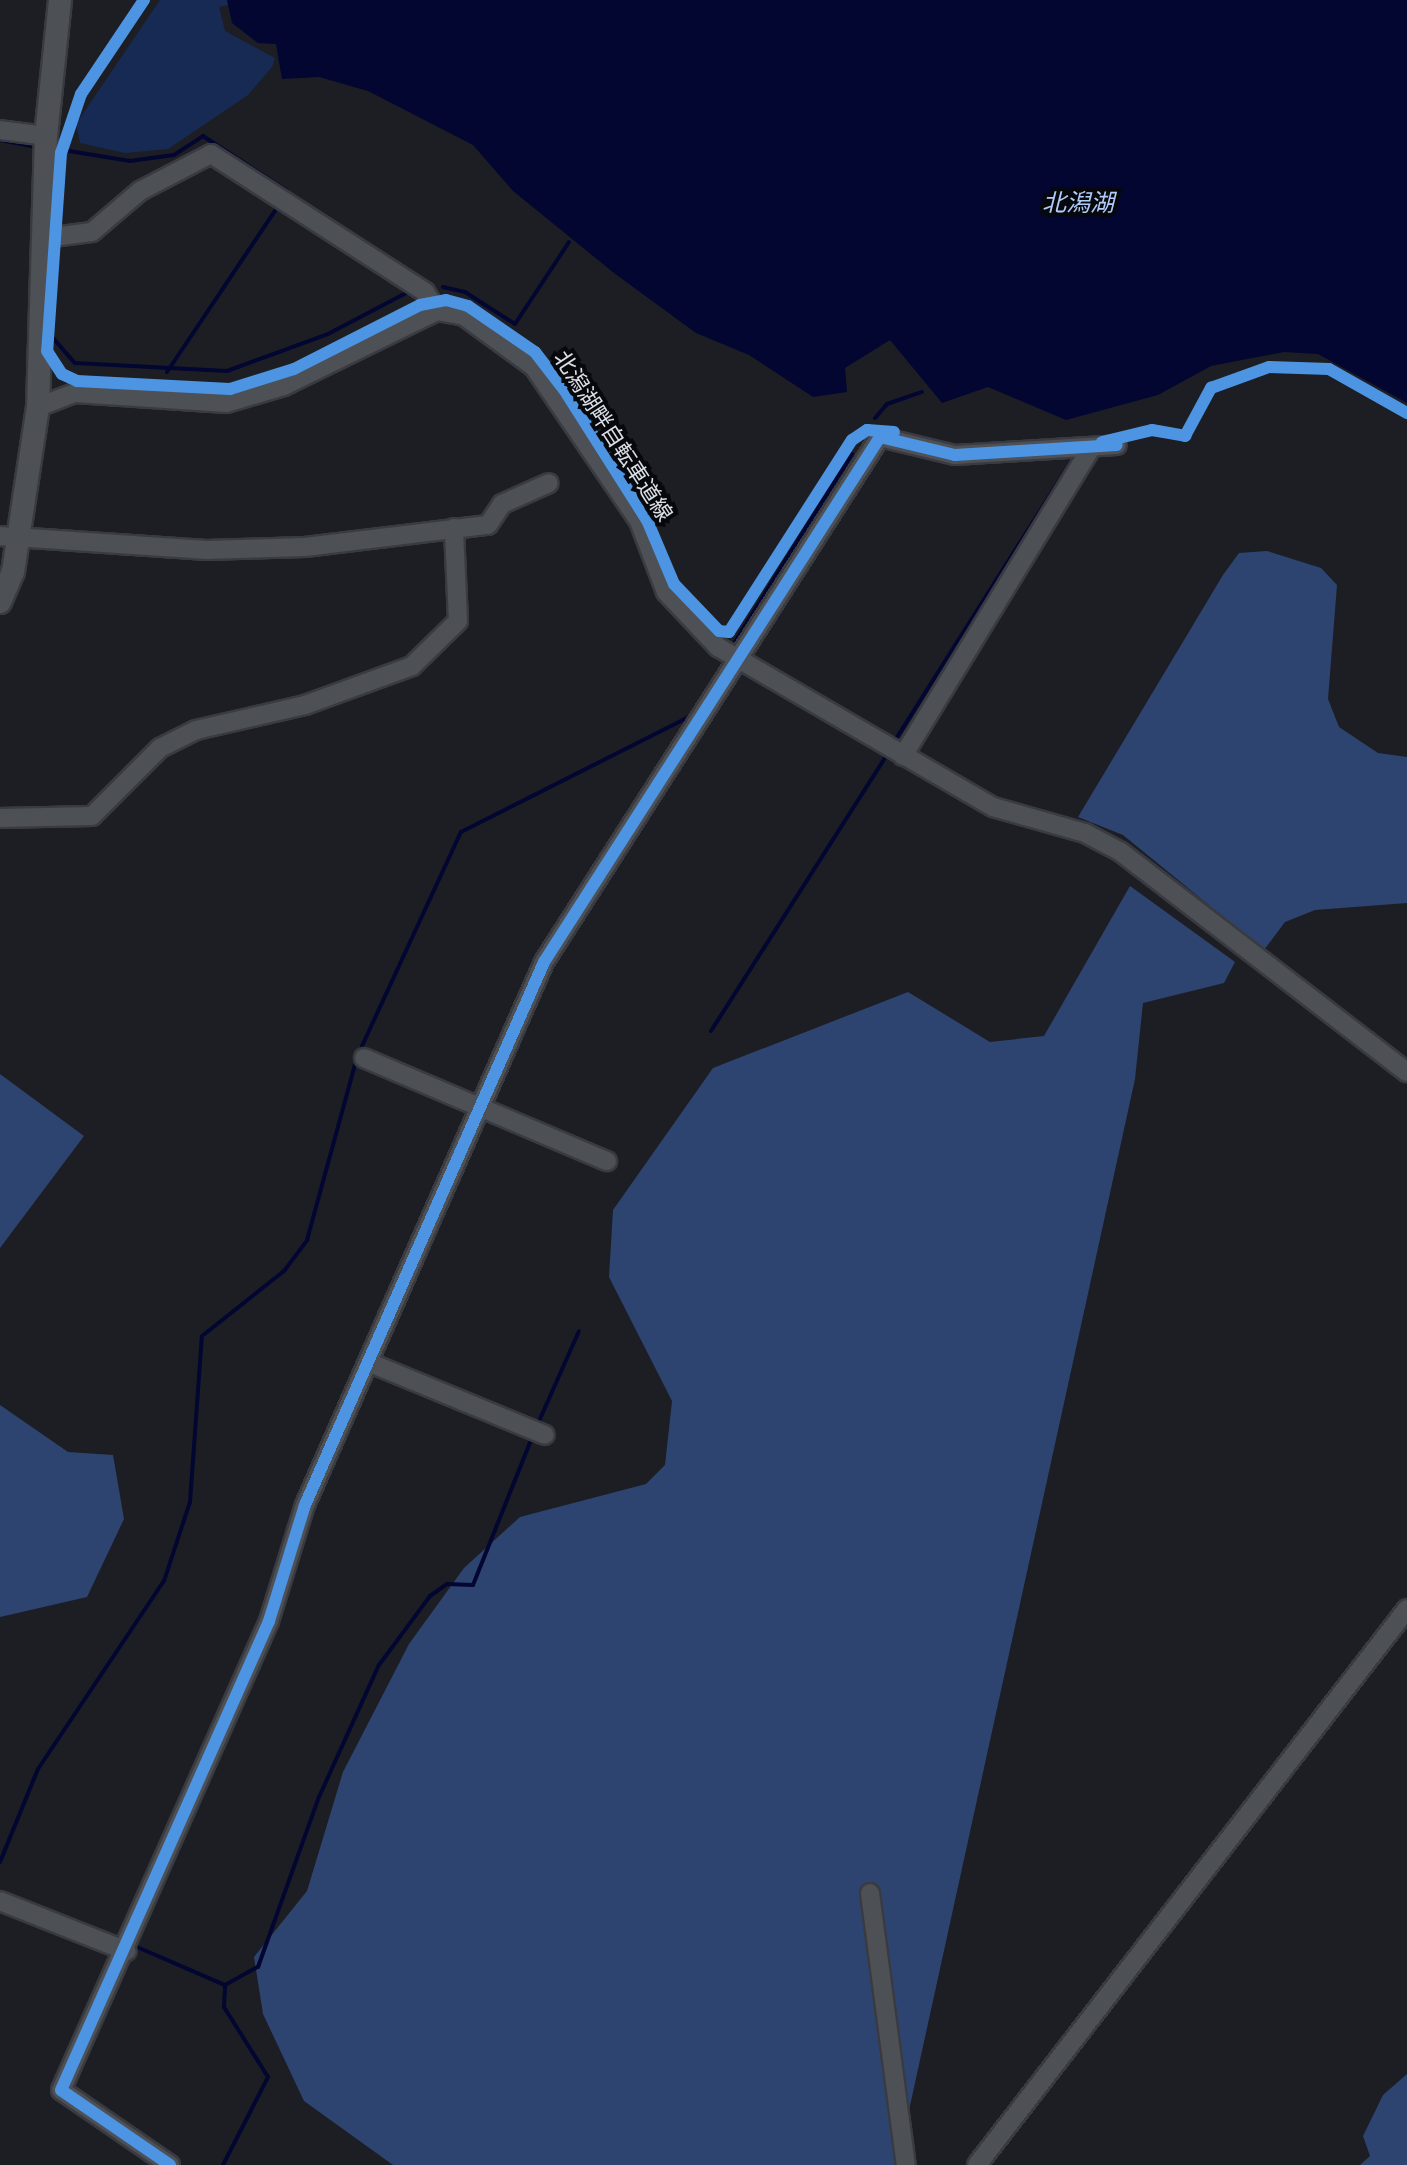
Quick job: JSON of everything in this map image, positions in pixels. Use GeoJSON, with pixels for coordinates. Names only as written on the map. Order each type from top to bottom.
{"type":"FeatureCollection","features":[{"type":"Feature","properties":{"kind":"street"},"geometry":{"type":"LineString","coordinates":[[0,602],[10,536],[38,407],[46,136],[60,0]]}},
{"type":"Feature","properties":{"kind":"street"},"geometry":{"type":"LineString","coordinates":[[0,130],[46,136]]}},
{"type":"Feature","properties":{"kind":"street"},"geometry":{"type":"LineString","coordinates":[[45,238],[92,232],[140,191],[211,154],[425,292],[437,311]]}},
{"type":"Feature","properties":{"kind":"street"},"geometry":{"type":"LineString","coordinates":[[38,407],[75,393],[226,403],[284,386],[437,311],[464,316],[534,367],[639,521],[666,592],[738,660],[993,807],[1085,833],[1121,852],[1407,1072]]}},
{"type":"Feature","properties":{"kind":"street"},"geometry":{"type":"LineString","coordinates":[[170,2165],[61,2090],[126,1951],[269,1621],[290,1541],[544,962],[880,437],[955,455],[1009,448],[1089,451],[1117,445]]}},
{"type":"Feature","properties":{"kind":"street"},"geometry":{"type":"LineString","coordinates":[[903,756],[1089,451]]}},
{"type":"Feature","properties":{"kind":"street"},"geometry":{"type":"LineString","coordinates":[[10,536],[207,550],[305,547],[488,525],[502,504],[549,483]]}},
{"type":"Feature","properties":{"kind":"street"},"geometry":{"type":"LineString","coordinates":[[0,818],[92,816],[160,748],[196,730],[305,705],[412,666],[458,621],[454,528]]}},
{"type":"Feature","properties":{"kind":"street"},"geometry":{"type":"LineString","coordinates":[[364,1058],[481,1104],[607,1161]]}},
{"type":"Feature","properties":{"kind":"street"},"geometry":{"type":"LineString","coordinates":[[368,1362],[545,1435]]}},
{"type":"Feature","properties":{"kind":"street"},"geometry":{"type":"LineString","coordinates":[[977,2165],[1407,1609]]}},
{"type":"Feature","properties":{"kind":"street"},"geometry":{"type":"LineString","coordinates":[[870,1893],[906,2165]]}},
{"type":"Feature","properties":{"kind":"street"},"geometry":{"type":"LineString","coordinates":[[0,1901],[126,1951]]}},
{"type":"Feature","properties":{"kind":"shaded area"},"geometry":{"type":"Polygon","coordinates":[[[160,0],[249,0],[219,7],[225,31],[275,58],[272,67],[248,95],[168,149],[125,153],[80,143],[76,124],[160,0]]]}},
{"type":"Feature","properties":{"kind":"shaded area"},"geometry":{"type":"Polygon","coordinates":[[[1267,551],[1321,568],[1337,585],[1328,699],[1339,727],[1378,753],[1407,757],[1407,903],[1315,910],[1285,922],[1264,950],[1123,835],[1078,817],[1223,575],[1239,553],[1267,551]]]}},
{"type":"Feature","properties":{"kind":"shaded area"},"geometry":{"type":"Polygon","coordinates":[[[1130,886],[1235,962],[1224,983],[1143,1003],[1135,1079],[897,2165],[393,2165],[304,2101],[263,2014],[254,1957],[307,1891],[343,1772],[409,1644],[464,1568],[520,1517],[646,1484],[665,1465],[672,1401],[609,1277],[613,1210],[713,1068],[908,992],[990,1042],[1044,1036],[1130,886]]]}},
{"type":"Feature","properties":{"kind":"shaded area"},"geometry":{"type":"Polygon","coordinates":[[[0,1074],[84,1136],[0,1248],[0,1074]]]}},
{"type":"Feature","properties":{"kind":"shaded area"},"geometry":{"type":"Polygon","coordinates":[[[0,1405],[68,1452],[113,1455],[124,1519],[87,1597],[0,1617],[0,1405]]]}},
{"type":"Feature","properties":{"kind":"shaded area"},"geometry":{"type":"Polygon","coordinates":[[[1407,2074],[1407,2165],[1360,2165],[1370,2156],[1363,2136],[1383,2095],[1407,2074]]]}},
{"type":"Feature","properties":{"kind":"water","name":"北潟湖"},"geometry":{"type":"Polygon","coordinates":[[[227,0],[1407,0],[1407,403],[1318,354],[1284,352],[1211,366],[1158,395],[1066,420],[988,387],[942,403],[890,340],[845,368],[847,392],[813,397],[749,355],[696,333],[614,273],[513,191],[473,145],[368,91],[319,77],[282,79],[276,44],[258,43],[232,23],[227,0]]]}},
{"type":"Feature","properties":{"kind":"waterway"},"geometry":{"type":"LineString","coordinates":[[69,151],[130,161],[174,155],[203,136],[287,191]]}},
{"type":"Feature","properties":{"kind":"waterway"},"geometry":{"type":"LineString","coordinates":[[0,140],[31,146]]}},
{"type":"Feature","properties":{"kind":"waterway"},"geometry":{"type":"LineString","coordinates":[[167,372],[278,206]]}},
{"type":"Feature","properties":{"kind":"waterway"},"geometry":{"type":"LineString","coordinates":[[443,287],[465,292],[515,324],[569,242]]}},
{"type":"Feature","properties":{"kind":"waterway"},"geometry":{"type":"LineString","coordinates":[[53,338],[75,363],[227,371],[328,334],[410,291]]}},
{"type":"Feature","properties":{"kind":"waterway"},"geometry":{"type":"LineString","coordinates":[[875,418],[887,404],[922,392]]}},
{"type":"Feature","properties":{"kind":"waterway"},"geometry":{"type":"LineString","coordinates":[[733,645],[852,454]]}},
{"type":"Feature","properties":{"kind":"waterway"},"geometry":{"type":"LineString","coordinates":[[894,742],[1071,462]]}},
{"type":"Feature","properties":{"kind":"waterway"},"geometry":{"type":"LineString","coordinates":[[700,702],[719,671]]}},
{"type":"Feature","properties":{"kind":"waterway"},"geometry":{"type":"LineString","coordinates":[[362,1046],[461,832],[691,716]]}},
{"type":"Feature","properties":{"kind":"waterway"},"geometry":{"type":"LineString","coordinates":[[711,1031],[888,753]]}},
{"type":"Feature","properties":{"kind":"waterway"},"geometry":{"type":"LineString","coordinates":[[0,1862],[38,1769],[164,1581],[190,1502],[202,1336],[284,1271],[307,1240],[355,1064]]}},
{"type":"Feature","properties":{"kind":"waterway"},"geometry":{"type":"LineString","coordinates":[[540,1419],[579,1331]]}},
{"type":"Feature","properties":{"kind":"waterway"},"geometry":{"type":"LineString","coordinates":[[223,2165],[268,2077],[224,2007],[225,1985],[258,1967],[319,1797],[379,1665],[430,1596],[447,1584],[473,1585],[531,1440]]}},
{"type":"Feature","properties":{"kind":"waterway"},"geometry":{"type":"LineString","coordinates":[[137,1947],[225,1985]]}},
{"type":"Feature","properties":{"kind":"cycle path","name":"北潟湖畔自転車道線"},"geometry":{"type":"LineString","coordinates":[[144,0],[81,94],[61,153],[47,351],[62,374],[77,381],[230,389],[294,369],[420,305],[446,300],[468,306],[535,352],[565,391],[647,520],[674,584],[719,631],[729,632],[852,440],[867,430],[894,432]]}},
{"type":"Feature","properties":{"kind":"cycle path"},"geometry":{"type":"LineString","coordinates":[[1102,442],[1152,430],[1185,436],[1211,388],[1269,367],[1329,369],[1407,413]]}},
{"type":"Feature","properties":{"kind":"cycle path"},"geometry":{"type":"LineString","coordinates":[[170,2165],[61,2090],[269,1621],[305,1505],[544,962],[880,437],[955,455],[1117,445]]}}]}
